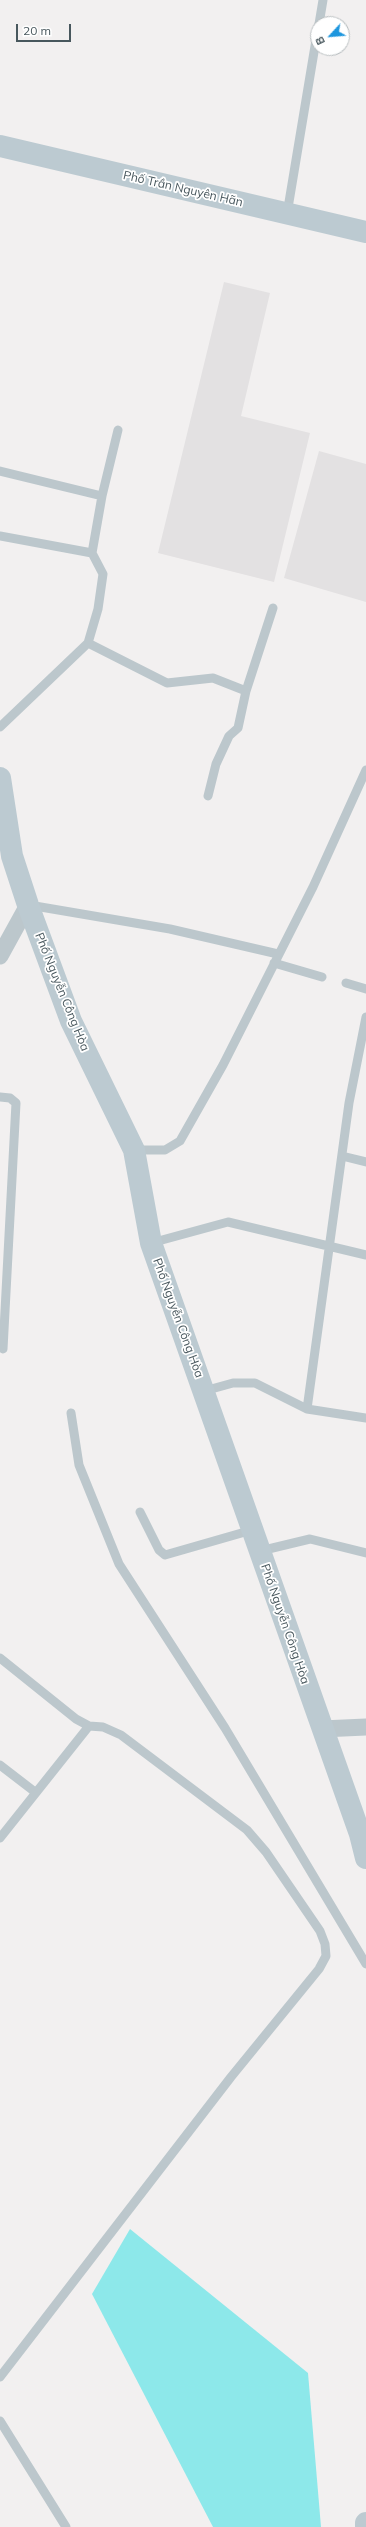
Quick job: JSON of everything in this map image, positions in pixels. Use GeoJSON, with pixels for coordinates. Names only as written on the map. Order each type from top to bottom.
{"type":"FeatureCollection","features":[{"type":"Feature","properties":{"kind":"street","name":"Phố Trần Nguyên Hãn"},"geometry":{"type":"LineString","coordinates":[[0,146],[366,232]]}},
{"type":"Feature","properties":{"kind":"street","name":"Phố Nguyễn Công Hòa"},"geometry":{"type":"LineString","coordinates":[[0,778],[6,855],[28,905],[71,1021],[134,1150],[151,1243],[360,1834],[366,1858]]}},
{"type":"Feature","properties":{"kind":"street"},"geometry":{"type":"LineString","coordinates":[[0,956],[28,905]]}},
{"type":"Feature","properties":{"kind":"street"},"geometry":{"type":"LineString","coordinates":[[322,1729],[366,1727]]}},
{"type":"Feature","properties":{"kind":"street"},"geometry":{"type":"LineString","coordinates":[[366,2522],[366,2527]]}},
{"type":"Feature","properties":{"kind":"lane"},"geometry":{"type":"LineString","coordinates":[[320,16],[323,0]]}},
{"type":"Feature","properties":{"kind":"lane"},"geometry":{"type":"LineString","coordinates":[[287,214],[313,56]]}},
{"type":"Feature","properties":{"kind":"lane"},"geometry":{"type":"LineString","coordinates":[[0,727],[88,643],[98,609],[103,574],[92,553],[102,496],[118,430]]}},
{"type":"Feature","properties":{"kind":"lane"},"geometry":{"type":"LineString","coordinates":[[0,471],[102,496]]}},
{"type":"Feature","properties":{"kind":"lane"},"geometry":{"type":"LineString","coordinates":[[0,536],[92,553]]}},
{"type":"Feature","properties":{"kind":"lane"},"geometry":{"type":"LineString","coordinates":[[208,796],[216,764],[229,736],[238,728],[246,691],[273,608]]}},
{"type":"Feature","properties":{"kind":"lane"},"geometry":{"type":"LineString","coordinates":[[88,643],[167,683],[213,678],[246,691]]}},
{"type":"Feature","properties":{"kind":"lane"},"geometry":{"type":"LineString","coordinates":[[134,1150],[165,1150],[180,1141],[223,1065],[313,886],[366,770]]}},
{"type":"Feature","properties":{"kind":"lane"},"geometry":{"type":"LineString","coordinates":[[28,905],[170,929],[278,954]]}},
{"type":"Feature","properties":{"kind":"lane"},"geometry":{"type":"LineString","coordinates":[[274,963],[322,977]]}},
{"type":"Feature","properties":{"kind":"lane"},"geometry":{"type":"LineString","coordinates":[[346,983],[366,989]]}},
{"type":"Feature","properties":{"kind":"lane"},"geometry":{"type":"LineString","coordinates":[[307,1409],[349,1103],[366,1017]]}},
{"type":"Feature","properties":{"kind":"lane"},"geometry":{"type":"LineString","coordinates":[[0,1097],[10,1098],[16,1103],[3,1349]]}},
{"type":"Feature","properties":{"kind":"lane"},"geometry":{"type":"LineString","coordinates":[[342,1156],[366,1162]]}},
{"type":"Feature","properties":{"kind":"lane"},"geometry":{"type":"LineString","coordinates":[[151,1243],[228,1222],[330,1248],[366,1255]]}},
{"type":"Feature","properties":{"kind":"lane"},"geometry":{"type":"LineString","coordinates":[[204,1392],[246,1381],[269,1388],[307,1409],[366,1418]]}},
{"type":"Feature","properties":{"kind":"lane"},"geometry":{"type":"LineString","coordinates":[[71,1413],[79,1465],[119,1564],[225,1728],[366,1964]]}},
{"type":"Feature","properties":{"kind":"lane"},"geometry":{"type":"LineString","coordinates":[[140,1512],[159,1550],[165,1555],[252,1530]]}},
{"type":"Feature","properties":{"kind":"lane"},"geometry":{"type":"LineString","coordinates":[[260,1551],[310,1538],[366,1553]]}},
{"type":"Feature","properties":{"kind":"lane"},"geometry":{"type":"LineString","coordinates":[[0,1658],[76,1719],[89,1726],[103,1727],[121,1735],[247,1830],[266,1852],[320,1931],[325,1944],[326,1956],[319,1969],[231,2077],[0,2377]]}},
{"type":"Feature","properties":{"kind":"lane"},"geometry":{"type":"LineString","coordinates":[[0,1838],[35,1792],[89,1726]]}},
{"type":"Feature","properties":{"kind":"lane"},"geometry":{"type":"LineString","coordinates":[[0,1765],[35,1792]]}},
{"type":"Feature","properties":{"kind":"lane"},"geometry":{"type":"LineString","coordinates":[[0,2421],[66,2527]]}},
{"type":"Feature","properties":{"kind":"shaded area"},"geometry":{"type":"Polygon","coordinates":[[[224,282],[270,293],[241,416],[310,433],[274,582],[158,553],[224,282]]]}},
{"type":"Feature","properties":{"kind":"shaded area"},"geometry":{"type":"Polygon","coordinates":[[[319,451],[366,464],[366,602],[284,578],[319,451]]]}},
{"type":"Feature","properties":{"kind":"water"},"geometry":{"type":"Polygon","coordinates":[[[130,2229],[308,2373],[321,2527],[213,2527],[92,2294],[130,2229]]]}}]}
